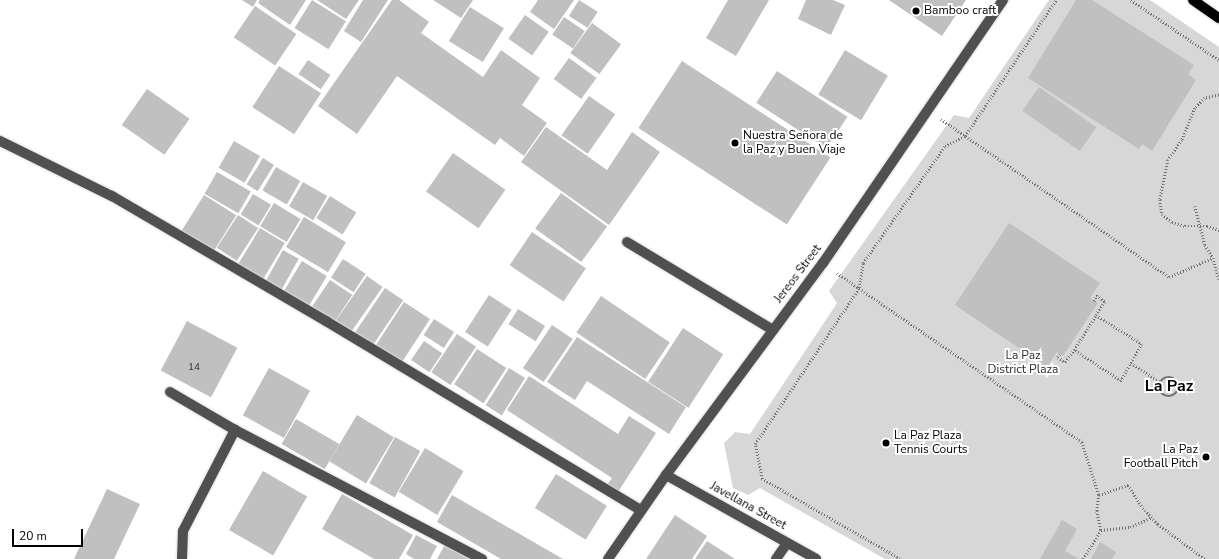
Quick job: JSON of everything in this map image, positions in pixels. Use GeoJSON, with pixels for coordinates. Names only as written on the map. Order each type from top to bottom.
{"type":"FeatureCollection","features":[{"type":"Feature","properties":{"kind":"main road"},"geometry":{"type":"LineString","coordinates":[[1193,0],[1219,18]]}},
{"type":"Feature","properties":{"kind":"street","name":"Jereos Street"},"geometry":{"type":"LineString","coordinates":[[608,559],[666,475],[823,263],[1003,0]]}},
{"type":"Feature","properties":{"kind":"street"},"geometry":{"type":"LineString","coordinates":[[0,141],[112,196],[326,321],[641,510]]}},
{"type":"Feature","properties":{"kind":"street"},"geometry":{"type":"LineString","coordinates":[[627,242],[773,330]]}},
{"type":"Feature","properties":{"kind":"street"},"geometry":{"type":"LineString","coordinates":[[170,392],[235,430],[482,559]]}},
{"type":"Feature","properties":{"kind":"street"},"geometry":{"type":"LineString","coordinates":[[182,559],[183,531],[235,430]]}},
{"type":"Feature","properties":{"kind":"street","name":"Javellana Street"},"geometry":{"type":"LineString","coordinates":[[666,475],[816,559]]}},
{"type":"Feature","properties":{"kind":"street"},"geometry":{"type":"LineString","coordinates":[[776,559],[788,543]]}},
{"type":"Feature","properties":{"kind":"path"},"geometry":{"type":"LineString","coordinates":[[900,559],[762,479],[755,444],[859,288],[863,263],[867,257],[945,146],[965,136],[1056,0]]}},
{"type":"Feature","properties":{"kind":"path"},"geometry":{"type":"LineString","coordinates":[[1131,0],[1219,60]]}},
{"type":"Feature","properties":{"kind":"path"},"geometry":{"type":"LineString","coordinates":[[1219,95],[1205,98],[1195,108],[1182,140],[1168,160],[1161,188],[1162,214],[1172,222],[1185,226],[1200,225],[1219,230]]}},
{"type":"Feature","properties":{"kind":"path"},"geometry":{"type":"LineString","coordinates":[[948,124],[1169,277],[1213,258]]}},
{"type":"Feature","properties":{"kind":"path"},"geometry":{"type":"LineString","coordinates":[[1195,206],[1219,279]]}},
{"type":"Feature","properties":{"kind":"path"},"geometry":{"type":"LineString","coordinates":[[840,275],[1082,442],[1099,495],[1097,511],[1101,530],[1083,559]]}},
{"type":"Feature","properties":{"kind":"path"},"geometry":{"type":"LineString","coordinates":[[1060,354],[1058,357],[1065,362],[1105,302],[1097,296],[1094,301]]}},
{"type":"Feature","properties":{"kind":"path"},"geometry":{"type":"LineString","coordinates":[[1074,350],[1121,381],[1142,344],[1096,315]]}},
{"type":"Feature","properties":{"kind":"path"},"geometry":{"type":"LineString","coordinates":[[1131,363],[1160,382]]}},
{"type":"Feature","properties":{"kind":"path"},"geometry":{"type":"LineString","coordinates":[[1168,377],[1174,378],[1178,382],[1178,391],[1172,396],[1166,396],[1161,392],[1160,382],[1168,377]]}},
{"type":"Feature","properties":{"kind":"path"},"geometry":{"type":"LineString","coordinates":[[1099,495],[1128,485],[1152,517],[1205,559]]}},
{"type":"Feature","properties":{"kind":"path"},"geometry":{"type":"LineString","coordinates":[[1101,530],[1130,527],[1152,517]]}},
{"type":"Feature","properties":{"kind":"green space","name":"La Paz District Plaza"},"geometry":{"type":"Polygon","coordinates":[[[1049,0],[1150,0],[1219,47],[1219,559],[885,559],[760,488],[748,495],[733,488],[724,443],[735,432],[750,434],[837,303],[829,291],[954,115],[969,118],[1049,0]]]}},
{"type":"Feature","properties":{"kind":"building"},"geometry":{"type":"Polygon","coordinates":[[[242,0],[257,0],[253,7],[242,0]]]}},
{"type":"Feature","properties":{"kind":"building"},"geometry":{"type":"Polygon","coordinates":[[[260,0],[306,0],[290,25],[258,3],[260,0]]]}},
{"type":"Feature","properties":{"kind":"building"},"geometry":{"type":"Polygon","coordinates":[[[312,0],[346,21],[328,49],[295,28],[312,0]]]}},
{"type":"Feature","properties":{"kind":"building"},"geometry":{"type":"Polygon","coordinates":[[[317,0],[359,0],[346,19],[317,0]]]}},
{"type":"Feature","properties":{"kind":"building"},"geometry":{"type":"Polygon","coordinates":[[[363,0],[388,0],[361,42],[344,31],[363,0]]]}},
{"type":"Feature","properties":{"kind":"building"},"geometry":{"type":"Polygon","coordinates":[[[392,0],[399,0],[429,22],[421,33],[483,77],[501,50],[540,78],[522,105],[547,123],[524,156],[500,138],[495,145],[397,76],[357,134],[318,106],[392,0]]]}},
{"type":"Feature","properties":{"kind":"building"},"geometry":{"type":"Polygon","coordinates":[[[433,0],[473,0],[461,18],[433,0]]]}},
{"type":"Feature","properties":{"kind":"building"},"geometry":{"type":"Polygon","coordinates":[[[538,0],[574,0],[554,29],[530,12],[538,0]]]}},
{"type":"Feature","properties":{"kind":"building"},"geometry":{"type":"Polygon","coordinates":[[[579,0],[598,12],[588,28],[569,16],[579,0]]]}},
{"type":"Feature","properties":{"kind":"building"},"geometry":{"type":"Polygon","coordinates":[[[728,0],[769,0],[736,56],[706,38],[728,0]]]}},
{"type":"Feature","properties":{"kind":"building"},"geometry":{"type":"Polygon","coordinates":[[[806,0],[833,0],[845,5],[831,35],[798,19],[806,0]]]}},
{"type":"Feature","properties":{"kind":"building"},"geometry":{"type":"Polygon","coordinates":[[[889,0],[966,0],[942,36],[889,0]]]}},
{"type":"Feature","properties":{"kind":"building"},"geometry":{"type":"Polygon","coordinates":[[[1076,0],[1092,0],[1194,65],[1188,74],[1196,80],[1152,151],[1142,144],[1139,149],[1028,78],[1076,0]]]}},
{"type":"Feature","properties":{"kind":"building"},"geometry":{"type":"Polygon","coordinates":[[[255,6],[296,34],[275,65],[234,38],[255,6]]]}},
{"type":"Feature","properties":{"kind":"building"},"geometry":{"type":"Polygon","coordinates":[[[470,7],[504,28],[483,62],[449,41],[470,7]]]}},
{"type":"Feature","properties":{"kind":"building"},"geometry":{"type":"Polygon","coordinates":[[[525,15],[549,32],[532,55],[508,39],[525,15]]]}},
{"type":"Feature","properties":{"kind":"building"},"geometry":{"type":"Polygon","coordinates":[[[564,17],[585,31],[573,48],[552,34],[564,17]]]}},
{"type":"Feature","properties":{"kind":"building"},"geometry":{"type":"Polygon","coordinates":[[[592,23],[621,44],[599,74],[570,53],[592,23]]]}},
{"type":"Feature","properties":{"kind":"building"},"geometry":{"type":"Polygon","coordinates":[[[845,50],[888,76],[861,120],[818,95],[845,50]]]}},
{"type":"Feature","properties":{"kind":"building"},"geometry":{"type":"Polygon","coordinates":[[[569,58],[597,78],[581,99],[554,79],[569,58]]]}},
{"type":"Feature","properties":{"kind":"building"},"geometry":{"type":"Polygon","coordinates":[[[308,60],[330,75],[321,89],[298,74],[308,60]]]}},
{"type":"Feature","properties":{"kind":"building","name":"Nuestra Señora de la Paz y Buen Viaje"},"geometry":{"type":"Polygon","coordinates":[[[682,61],[830,157],[787,224],[638,128],[682,61]]]}},
{"type":"Feature","properties":{"kind":"building"},"geometry":{"type":"Polygon","coordinates":[[[279,66],[321,93],[294,134],[252,107],[279,66]]]}},
{"type":"Feature","properties":{"kind":"building"},"geometry":{"type":"Polygon","coordinates":[[[777,71],[847,117],[827,149],[756,103],[777,71]]]}},
{"type":"Feature","properties":{"kind":"building"},"geometry":{"type":"Polygon","coordinates":[[[1039,87],[1096,127],[1080,151],[1022,111],[1039,87]]]}},
{"type":"Feature","properties":{"kind":"building"},"geometry":{"type":"Polygon","coordinates":[[[147,89],[190,119],[164,155],[122,125],[147,89]]]}},
{"type":"Feature","properties":{"kind":"building"},"geometry":{"type":"Polygon","coordinates":[[[589,96],[615,114],[588,154],[561,135],[589,96]]]}},
{"type":"Feature","properties":{"kind":"building"},"geometry":{"type":"Polygon","coordinates":[[[546,127],[607,170],[632,132],[660,152],[609,225],[521,162],[546,127]]]}},
{"type":"Feature","properties":{"kind":"building"},"geometry":{"type":"Polygon","coordinates":[[[234,141],[260,156],[244,183],[218,168],[234,141]]]}},
{"type":"Feature","properties":{"kind":"building"},"geometry":{"type":"Polygon","coordinates":[[[453,153],[505,190],[478,228],[426,192],[453,153]]]}},
{"type":"Feature","properties":{"kind":"building"},"geometry":{"type":"Polygon","coordinates":[[[263,158],[274,165],[258,191],[247,184],[263,158]]]}},
{"type":"Feature","properties":{"kind":"building"},"geometry":{"type":"Polygon","coordinates":[[[276,167],[300,181],[287,204],[262,190],[276,167]]]}},
{"type":"Feature","properties":{"kind":"building"},"geometry":{"type":"Polygon","coordinates":[[[217,172],[251,192],[238,213],[204,194],[217,172]]]}},
{"type":"Feature","properties":{"kind":"building"},"geometry":{"type":"Polygon","coordinates":[[[303,182],[327,196],[313,220],[289,206],[303,182]]]}},
{"type":"Feature","properties":{"kind":"building"},"geometry":{"type":"Polygon","coordinates":[[[561,193],[607,227],[581,262],[535,229],[561,193]]]}},
{"type":"Feature","properties":{"kind":"building"},"geometry":{"type":"Polygon","coordinates":[[[253,194],[271,205],[259,225],[241,215],[253,194]]]}},
{"type":"Feature","properties":{"kind":"building"},"geometry":{"type":"Polygon","coordinates":[[[204,195],[236,215],[213,252],[181,232],[204,195]]]}},
{"type":"Feature","properties":{"kind":"building"},"geometry":{"type":"Polygon","coordinates":[[[330,196],[356,212],[343,234],[316,218],[330,196]]]}},
{"type":"Feature","properties":{"kind":"building"},"geometry":{"type":"Polygon","coordinates":[[[274,203],[301,219],[287,242],[260,226],[274,203]]]}},
{"type":"Feature","properties":{"kind":"building"},"geometry":{"type":"Polygon","coordinates":[[[238,215],[258,228],[237,261],[217,248],[238,215]]]}},
{"type":"Feature","properties":{"kind":"building"},"geometry":{"type":"Polygon","coordinates":[[[304,217],[346,242],[328,272],[286,247],[304,217]]]}},
{"type":"Feature","properties":{"kind":"building"},"geometry":{"type":"Polygon","coordinates":[[[1009,223],[1100,283],[1090,298],[1098,303],[1063,356],[1057,352],[1047,367],[955,305],[1009,223]]]}},
{"type":"Feature","properties":{"kind":"building"},"geometry":{"type":"Polygon","coordinates":[[[260,228],[285,243],[263,280],[238,265],[260,228]]]}},
{"type":"Feature","properties":{"kind":"building"},"geometry":{"type":"Polygon","coordinates":[[[532,232],[586,268],[564,302],[510,265],[532,232]]]}},
{"type":"Feature","properties":{"kind":"building"},"geometry":{"type":"Polygon","coordinates":[[[283,250],[299,259],[281,290],[266,281],[283,250]]]}},
{"type":"Feature","properties":{"kind":"building"},"geometry":{"type":"Polygon","coordinates":[[[343,259],[366,274],[354,292],[331,277],[343,259]]]}},
{"type":"Feature","properties":{"kind":"building"},"geometry":{"type":"Polygon","coordinates":[[[302,261],[327,276],[308,308],[283,293],[302,261]]]}},
{"type":"Feature","properties":{"kind":"building"},"geometry":{"type":"Polygon","coordinates":[[[367,276],[383,287],[352,331],[336,320],[367,276]]]}},
{"type":"Feature","properties":{"kind":"building"},"geometry":{"type":"Polygon","coordinates":[[[330,280],[352,295],[334,322],[312,307],[330,280]]]}},
{"type":"Feature","properties":{"kind":"building"},"geometry":{"type":"Polygon","coordinates":[[[385,288],[403,300],[373,345],[355,333],[385,288]]]}},
{"type":"Feature","properties":{"kind":"building"},"geometry":{"type":"Polygon","coordinates":[[[489,295],[512,310],[488,347],[465,332],[489,295]]]}},
{"type":"Feature","properties":{"kind":"building"},"geometry":{"type":"Polygon","coordinates":[[[601,296],[670,342],[645,379],[576,332],[601,296]]]}},
{"type":"Feature","properties":{"kind":"building"},"geometry":{"type":"Polygon","coordinates":[[[404,302],[430,319],[401,364],[375,347],[404,302]]]}},
{"type":"Feature","properties":{"kind":"building"},"geometry":{"type":"Polygon","coordinates":[[[518,309],[545,326],[536,341],[508,324],[518,309]]]}},
{"type":"Feature","properties":{"kind":"building"},"geometry":{"type":"Polygon","coordinates":[[[434,319],[454,332],[444,348],[424,335],[434,319]]]}},
{"type":"Feature","properties":{"kind":"building"},"geometry":{"type":"Polygon","coordinates":[[[187,321],[237,348],[211,397],[161,370],[187,321]]]}},
{"type":"Feature","properties":{"kind":"building"},"geometry":{"type":"Polygon","coordinates":[[[552,325],[573,339],[544,382],[523,368],[552,325]]]}},
{"type":"Feature","properties":{"kind":"building"},"geometry":{"type":"Polygon","coordinates":[[[683,328],[723,354],[688,408],[648,382],[683,328]]]}},
{"type":"Feature","properties":{"kind":"building"},"geometry":{"type":"Polygon","coordinates":[[[457,334],[476,347],[450,385],[431,372],[457,334]]]}},
{"type":"Feature","properties":{"kind":"building"},"geometry":{"type":"Polygon","coordinates":[[[577,337],[686,407],[669,434],[587,381],[575,400],[547,382],[577,337]]]}},
{"type":"Feature","properties":{"kind":"building"},"geometry":{"type":"Polygon","coordinates":[[[424,341],[442,353],[429,372],[411,360],[424,341]]]}},
{"type":"Feature","properties":{"kind":"building"},"geometry":{"type":"Polygon","coordinates":[[[477,349],[506,368],[483,403],[454,384],[477,349]]]}},
{"type":"Feature","properties":{"kind":"building"},"geometry":{"type":"Polygon","coordinates":[[[269,368],[310,391],[284,438],[243,415],[269,368]]]}},
{"type":"Feature","properties":{"kind":"building"},"geometry":{"type":"Polygon","coordinates":[[[509,368],[525,378],[502,415],[486,405],[509,368]]]}},
{"type":"Feature","properties":{"kind":"building"},"geometry":{"type":"Polygon","coordinates":[[[529,376],[618,434],[629,416],[656,433],[618,492],[607,485],[612,478],[507,410],[529,376]]]}},
{"type":"Feature","properties":{"kind":"building"},"geometry":{"type":"Polygon","coordinates":[[[357,415],[394,437],[366,483],[329,461],[357,415]]]}},
{"type":"Feature","properties":{"kind":"building"},"geometry":{"type":"Polygon","coordinates":[[[296,419],[339,444],[325,469],[282,444],[296,419]]]}},
{"type":"Feature","properties":{"kind":"building"},"geometry":{"type":"Polygon","coordinates":[[[395,437],[420,451],[395,497],[369,483],[395,437]]]}},
{"type":"Feature","properties":{"kind":"building"},"geometry":{"type":"Polygon","coordinates":[[[425,448],[464,471],[437,515],[399,492],[425,448]]]}},
{"type":"Feature","properties":{"kind":"building"},"geometry":{"type":"Polygon","coordinates":[[[263,471],[307,496],[273,555],[229,530],[263,471]]]}},
{"type":"Feature","properties":{"kind":"building"},"geometry":{"type":"Polygon","coordinates":[[[556,474],[607,506],[586,540],[535,508],[556,474]]]}},
{"type":"Feature","properties":{"kind":"building"},"geometry":{"type":"Polygon","coordinates":[[[107,489],[140,504],[114,559],[74,559],[107,489]]]}},
{"type":"Feature","properties":{"kind":"building"},"geometry":{"type":"Polygon","coordinates":[[[342,494],[413,535],[399,559],[374,559],[322,529],[342,494]]]}},
{"type":"Feature","properties":{"kind":"building"},"geometry":{"type":"Polygon","coordinates":[[[452,495],[563,559],[501,559],[437,522],[452,495]]]}},
{"type":"Feature","properties":{"kind":"building"},"geometry":{"type":"Polygon","coordinates":[[[675,515],[707,536],[692,559],[646,559],[675,515]]]}},
{"type":"Feature","properties":{"kind":"building"},"geometry":{"type":"Polygon","coordinates":[[[1062,520],[1077,529],[1065,551],[1079,559],[1040,559],[1062,520]]]}},
{"type":"Feature","properties":{"kind":"building"},"geometry":{"type":"Polygon","coordinates":[[[416,535],[437,546],[430,559],[414,559],[406,554],[416,535]]]}},
{"type":"Feature","properties":{"kind":"building"},"geometry":{"type":"Polygon","coordinates":[[[447,541],[477,559],[437,559],[447,541]]]}},
{"type":"Feature","properties":{"kind":"building"},"geometry":{"type":"Polygon","coordinates":[[[707,541],[735,559],[695,559],[707,541]]]}},
{"type":"Feature","properties":{"kind":"building"},"geometry":{"type":"Polygon","coordinates":[[[1100,542],[1116,552],[1112,559],[1091,559],[1100,542]]]}},
{"type":"Feature","properties":{"kind":"place","name":"Bamboo craft"},"geometry":{"type":"Point","coordinates":[916,11]}},
{"type":"Feature","properties":{"kind":"place","name":"Nuestra Señora de la Paz y Buen Viaje"},"geometry":{"type":"Point","coordinates":[735,143]}},
{"type":"Feature","properties":{"kind":"place","name":"La Paz Plaza Tennis Courts"},"geometry":{"type":"Point","coordinates":[886,443]}},
{"type":"Feature","properties":{"kind":"place","name":"La Paz Football Pitch"},"geometry":{"type":"Point","coordinates":[1206,457]}},
{"type":"Feature","properties":{"kind":"district","name":"La Paz"},"geometry":{"type":"Point","coordinates":[1169,386]}}]}
